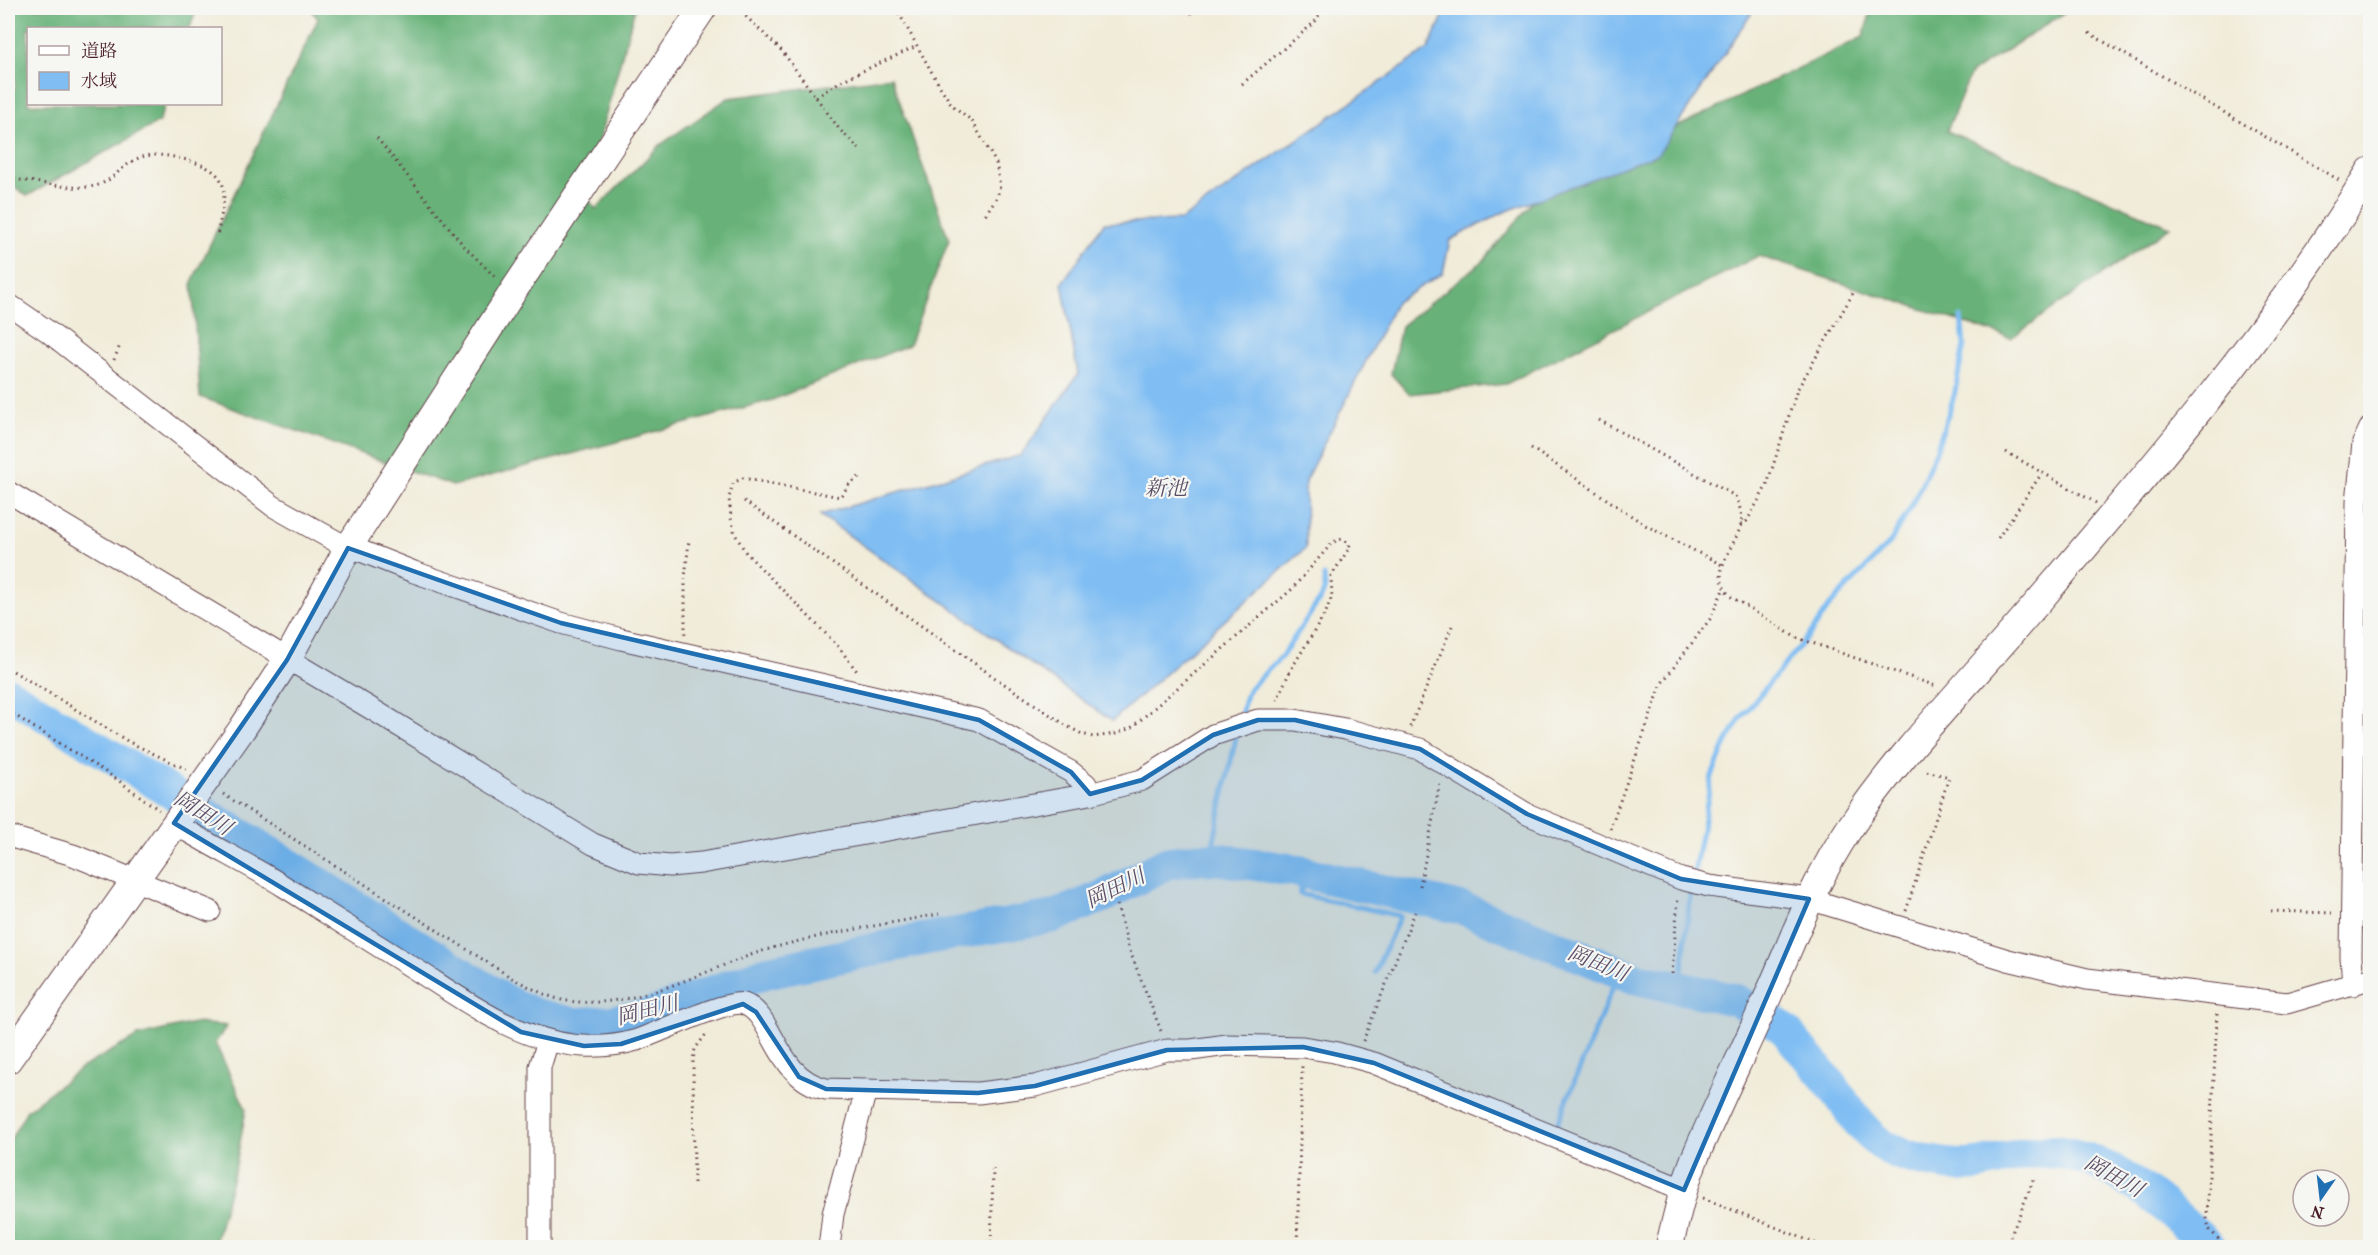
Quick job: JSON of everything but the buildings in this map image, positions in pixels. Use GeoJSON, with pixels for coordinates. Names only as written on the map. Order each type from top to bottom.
{"type":"FeatureCollection","features":[{"type":"Feature","properties":{"kind":"street"},"geometry":{"type":"LineString","coordinates":[[8,1060],[287,660],[348,548],[514,290],[703,8]]}},
{"type":"Feature","properties":{"kind":"street"},"geometry":{"type":"LineString","coordinates":[[1669,1248],[1694,1161],[1809,899],[1847,832],[1905,756],[2111,514],[2150,472],[2286,299],[2364,181]]}},
{"type":"Feature","properties":{"kind":"street"},"geometry":{"type":"LineString","coordinates":[[8,304],[46,330],[273,506],[348,548],[561,623],[682,653],[979,720],[1071,772],[1086,784],[1090,794]]}},
{"type":"Feature","properties":{"kind":"street"},"geometry":{"type":"LineString","coordinates":[[8,492],[593,844],[639,863],[670,866],[701,863],[1090,794],[1142,780],[1213,735],[1258,720],[1295,720],[1404,743],[1420,749],[1445,762],[1527,814],[1681,879],[1709,886],[1809,899],[2008,960],[2087,979],[2287,1003],[2362,982],[2352,913],[2357,502],[2363,443],[2370,428]]}},
{"type":"Feature","properties":{"kind":"street"},"geometry":{"type":"LineString","coordinates":[[177,820],[199,839],[265,874],[495,1018],[521,1032],[548,1041],[584,1046],[621,1044],[669,1029],[729,1005],[743,1004],[756,1012],[799,1077],[815,1086],[826,1089],[978,1093],[1035,1086],[1167,1050],[1191,1050],[1227,1045],[1303,1047],[1374,1063],[1684,1190]]}},
{"type":"Feature","properties":{"kind":"street"},"geometry":{"type":"LineString","coordinates":[[8,836],[73,855],[210,911]]}},
{"type":"Feature","properties":{"kind":"street"},"geometry":{"type":"LineString","coordinates":[[540,1248],[540,1067],[548,1041]]}},
{"type":"Feature","properties":{"kind":"street"},"geometry":{"type":"LineString","coordinates":[[829,1248],[833,1214],[866,1090]]}},
{"type":"Feature","properties":{"kind":"path"},"geometry":{"type":"LineString","coordinates":[[737,8],[782,51],[840,130],[859,149]]}},
{"type":"Feature","properties":{"kind":"path"},"geometry":{"type":"LineString","coordinates":[[896,8],[952,105],[972,121],[996,163],[1000,186],[998,197],[985,215]]}},
{"type":"Feature","properties":{"kind":"path"},"geometry":{"type":"LineString","coordinates":[[1187,8],[1193,15],[1198,8],[1207,11],[1208,8]]}},
{"type":"Feature","properties":{"kind":"path"},"geometry":{"type":"LineString","coordinates":[[1242,84],[1315,22],[1320,13],[1317,8]]}},
{"type":"Feature","properties":{"kind":"path"},"geometry":{"type":"LineString","coordinates":[[2089,33],[2364,181]]}},
{"type":"Feature","properties":{"kind":"path"},"geometry":{"type":"LineString","coordinates":[[816,97],[841,81],[917,46]]}},
{"type":"Feature","properties":{"kind":"path"},"geometry":{"type":"LineString","coordinates":[[377,138],[464,246],[498,279],[514,290]]}},
{"type":"Feature","properties":{"kind":"path"},"geometry":{"type":"LineString","coordinates":[[8,179],[64,186],[95,186],[105,182],[142,156],[164,156],[191,161],[212,168],[219,174],[222,181],[223,196],[217,236]]}},
{"type":"Feature","properties":{"kind":"path"},"geometry":{"type":"LineString","coordinates":[[1741,525],[1747,521],[1767,485],[1797,390],[1855,290]]}},
{"type":"Feature","properties":{"kind":"path"},"geometry":{"type":"LineString","coordinates":[[1599,420],[1729,491],[1735,496],[1740,506],[1741,525],[1722,564],[1724,589],[1710,619],[1662,683],[1603,847]]}},
{"type":"Feature","properties":{"kind":"path"},"geometry":{"type":"LineString","coordinates":[[1531,448],[1645,525],[1722,564]]}},
{"type":"Feature","properties":{"kind":"path"},"geometry":{"type":"LineString","coordinates":[[2006,452],[2111,514]]}},
{"type":"Feature","properties":{"kind":"path"},"geometry":{"type":"LineString","coordinates":[[1998,538],[2042,473]]}},
{"type":"Feature","properties":{"kind":"path"},"geometry":{"type":"LineString","coordinates":[[858,693],[862,680],[858,671],[837,645],[746,554],[735,534],[729,498],[733,483],[743,478],[840,497],[859,477]]}},
{"type":"Feature","properties":{"kind":"path"},"geometry":{"type":"LineString","coordinates":[[744,501],[994,677],[1067,726],[1093,737],[1115,734],[1131,728],[1291,590],[1333,542],[1342,539],[1349,543],[1350,547],[1331,576],[1332,596],[1326,612],[1282,688],[1274,709],[1273,720]]}},
{"type":"Feature","properties":{"kind":"path"},"geometry":{"type":"LineString","coordinates":[[682,653],[685,642],[687,609],[685,578],[689,541]]}},
{"type":"Feature","properties":{"kind":"path"},"geometry":{"type":"LineString","coordinates":[[1724,589],[1730,596],[1795,637],[1926,681],[1957,696]]}},
{"type":"Feature","properties":{"kind":"path"},"geometry":{"type":"LineString","coordinates":[[1404,743],[1452,626]]}},
{"type":"Feature","properties":{"kind":"path"},"geometry":{"type":"LineString","coordinates":[[8,668],[129,742],[178,764],[203,783],[512,978],[539,992],[562,999],[586,1002],[617,1000],[645,993],[769,949],[821,936],[939,914]]}},
{"type":"Feature","properties":{"kind":"path"},"geometry":{"type":"LineString","coordinates":[[8,711],[177,820]]}},
{"type":"Feature","properties":{"kind":"path"},"geometry":{"type":"LineString","coordinates":[[1900,927],[1949,777],[1919,769],[1905,756]]}},
{"type":"Feature","properties":{"kind":"path"},"geometry":{"type":"LineString","coordinates":[[1420,886],[1445,762]]}},
{"type":"Feature","properties":{"kind":"path"},"geometry":{"type":"LineString","coordinates":[[1672,974],[1681,879]]}},
{"type":"Feature","properties":{"kind":"path"},"geometry":{"type":"LineString","coordinates":[[1117,905],[1128,946],[1167,1050]]}},
{"type":"Feature","properties":{"kind":"path"},"geometry":{"type":"LineString","coordinates":[[2271,911],[2352,913]]}},
{"type":"Feature","properties":{"kind":"path"},"geometry":{"type":"LineString","coordinates":[[1356,1058],[1416,912]]}},
{"type":"Feature","properties":{"kind":"path"},"geometry":{"type":"LineString","coordinates":[[2221,995],[2217,1017],[2206,1218],[2209,1229],[2227,1248]]}},
{"type":"Feature","properties":{"kind":"path"},"geometry":{"type":"LineString","coordinates":[[694,1183],[693,1060],[695,1049],[727,1011],[729,1005]]}},
{"type":"Feature","properties":{"kind":"path"},"geometry":{"type":"LineString","coordinates":[[1297,1248],[1303,1047]]}},
{"type":"Feature","properties":{"kind":"path"},"geometry":{"type":"LineString","coordinates":[[991,1248],[993,1169]]}},
{"type":"Feature","properties":{"kind":"path"},"geometry":{"type":"LineString","coordinates":[[2006,1248],[2035,1176]]}},
{"type":"Feature","properties":{"kind":"path"},"geometry":{"type":"LineString","coordinates":[[1684,1190],[1827,1248]]}},
{"type":"Feature","properties":{"kind":"highlighted area"},"geometry":{"type":"Polygon","coordinates":[[[348,548],[561,623],[979,720],[1071,772],[1090,794],[1142,780],[1213,735],[1258,720],[1295,720],[1420,749],[1527,814],[1681,879],[1809,899],[1684,1190],[1374,1063],[1303,1047],[1167,1050],[1035,1086],[978,1093],[826,1089],[799,1077],[756,1012],[743,1004],[621,1044],[584,1046],[521,1032],[174,823],[287,660],[348,548]]]}},
{"type":"Feature","properties":{"kind":"green space"},"geometry":{"type":"Polygon","coordinates":[[[10,8],[197,8],[190,27],[27,27],[27,105],[165,105],[159,122],[27,196],[8,182],[8,126],[15,86],[10,8]]]}},
{"type":"Feature","properties":{"kind":"green space"},"geometry":{"type":"Polygon","coordinates":[[[310,8],[635,8],[584,195],[596,209],[660,145],[728,98],[891,77],[949,240],[909,345],[772,400],[453,486],[200,397],[192,282],[318,19],[310,8]]]}},
{"type":"Feature","properties":{"kind":"green space"},"geometry":{"type":"Polygon","coordinates":[[[1872,8],[2072,8],[1971,73],[1947,131],[2170,227],[2011,338],[1758,256],[1506,384],[1409,394],[1391,374],[1401,326],[1484,260],[1540,193],[1863,37],[1872,8]]]}},
{"type":"Feature","properties":{"kind":"green space"},"geometry":{"type":"Polygon","coordinates":[[[194,1023],[227,1026],[215,1043],[246,1109],[236,1165],[214,1247],[8,1247],[8,1144],[27,1110],[83,1067],[138,1036],[194,1023]]]}},
{"type":"Feature","properties":{"kind":"water","name":"新池"},"geometry":{"type":"Polygon","coordinates":[[[1447,8],[1755,8],[1658,154],[1502,213],[1450,240],[1443,273],[1396,302],[1305,481],[1306,548],[1112,721],[820,515],[1021,455],[1078,374],[1062,283],[1104,223],[1181,220],[1428,49],[1447,8]]]}},
{"type":"Feature","properties":{"kind":"waterway"},"geometry":{"type":"LineString","coordinates":[[1693,878],[1712,776],[1726,743],[1740,719],[1810,634],[1831,604],[1889,544],[1909,511],[1936,451],[1954,396],[1964,345],[1961,317]]}},
{"type":"Feature","properties":{"kind":"waterway"},"geometry":{"type":"LineString","coordinates":[[1240,721],[1245,698],[1250,688],[1282,656],[1322,596],[1325,588],[1324,576]]}},
{"type":"Feature","properties":{"kind":"waterway","name":"岡田川"},"geometry":{"type":"LineString","coordinates":[[8,693],[280,859],[506,1001],[533,1014],[574,1024],[609,1022],[645,1016],[767,972],[929,938],[1052,917],[1104,896],[1167,863],[1217,859],[1293,870],[1464,909],[1635,978],[1736,1000],[1770,1018],[1786,1031],[1862,1126],[1884,1146],[1927,1161],[1963,1166],[2036,1152],[2058,1152],[2079,1157],[2121,1175],[2140,1188],[2211,1248]]}},
{"type":"Feature","properties":{"kind":"waterway"},"geometry":{"type":"LineString","coordinates":[[1210,859],[1237,733]]}},
{"type":"Feature","properties":{"kind":"waterway"},"geometry":{"type":"LineString","coordinates":[[1305,873],[1300,894],[1400,916],[1375,972]]}},
{"type":"Feature","properties":{"kind":"waterway"},"geometry":{"type":"LineString","coordinates":[[1678,988],[1682,972],[1691,887]]}},
{"type":"Feature","properties":{"kind":"waterway"},"geometry":{"type":"LineString","coordinates":[[1556,1127],[1619,972]]}}]}
